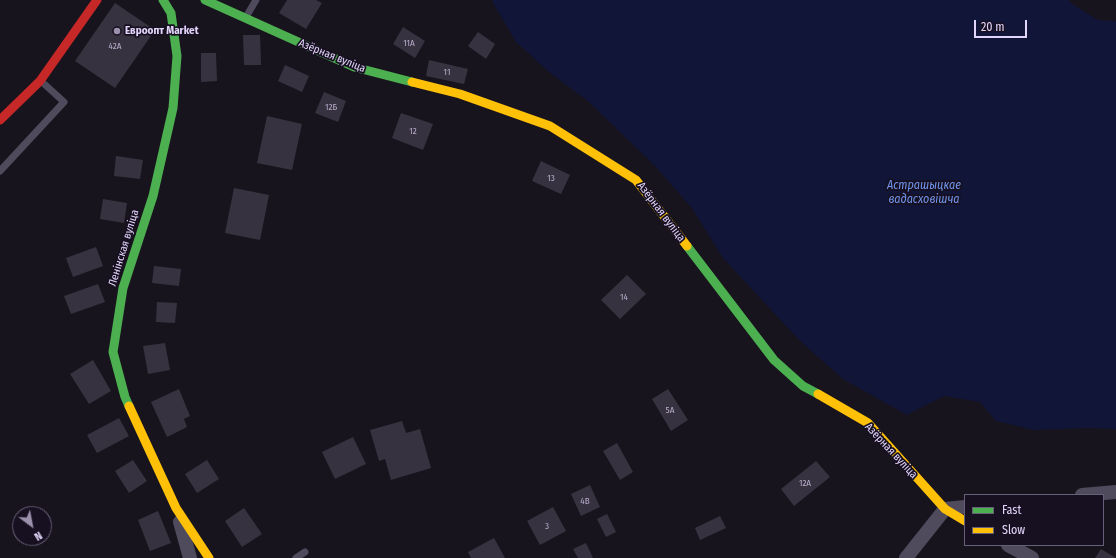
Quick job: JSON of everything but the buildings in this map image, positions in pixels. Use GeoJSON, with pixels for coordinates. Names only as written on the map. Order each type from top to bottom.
{"type":"FeatureCollection","features":[{"type":"Feature","properties":{"kind":"street"},"geometry":{"type":"LineString","coordinates":[[0,120],[40,81],[97,0]]}},
{"type":"Feature","properties":{"kind":"street","name":"Ленінская вуліца"},"geometry":{"type":"LineString","coordinates":[[163,0],[171,13],[177,56],[173,108],[153,196],[123,288],[113,352],[125,396],[176,508],[209,558]]}},
{"type":"Feature","properties":{"kind":"street","name":"Азёрная вуліца"},"geometry":{"type":"LineString","coordinates":[[205,0],[354,67],[460,94],[550,126],[636,180],[774,360],[803,386],[868,423],[944,510],[964,520]]}},
{"type":"Feature","properties":{"kind":"street"},"geometry":{"type":"LineString","coordinates":[[1093,494],[1116,492]]}},
{"type":"Feature","properties":{"kind":"street"},"geometry":{"type":"LineString","coordinates":[[906,558],[944,510],[964,507]]}},
{"type":"Feature","properties":{"kind":"street"},"geometry":{"type":"LineString","coordinates":[[176,508],[190,558]]}},
{"type":"Feature","properties":{"kind":"street"},"geometry":{"type":"LineString","coordinates":[[1010,546],[1032,558]]}},
{"type":"Feature","properties":{"kind":"lane"},"geometry":{"type":"LineString","coordinates":[[245,19],[256,0]]}},
{"type":"Feature","properties":{"kind":"lane"},"geometry":{"type":"LineString","coordinates":[[0,171],[64,102],[40,81]]}},
{"type":"Feature","properties":{"kind":"lane"},"geometry":{"type":"LineString","coordinates":[[296,558],[305,552]]}},
{"type":"Feature","properties":{"kind":"water","name":"Астрашыцкае вадасховішча"},"geometry":{"type":"Polygon","coordinates":[[[492,0],[1069,0],[1071,3],[1098,20],[1116,21],[1116,429],[1087,428],[1033,430],[996,421],[980,402],[944,396],[907,415],[843,379],[800,341],[723,258],[691,207],[655,166],[589,102],[549,72],[516,42],[492,0]]]}},
{"type":"Feature","properties":{"kind":"traffic: fast"},"geometry":{"type":"LineString","coordinates":[[129,406],[125,397],[113,352],[123,288],[153,196],[173,108],[177,56],[171,13],[163,0]]}},
{"type":"Feature","properties":{"kind":"traffic: fast"},"geometry":{"type":"LineString","coordinates":[[205,0],[354,67],[412,82]]}},
{"type":"Feature","properties":{"kind":"traffic: fast"},"geometry":{"type":"LineString","coordinates":[[687,246],[774,360],[803,386],[818,394]]}},
{"type":"Feature","properties":{"kind":"traffic: slow"},"geometry":{"type":"LineString","coordinates":[[412,82],[460,94],[550,126],[636,180],[687,246]]}},
{"type":"Feature","properties":{"kind":"traffic: slow"},"geometry":{"type":"LineString","coordinates":[[818,394],[868,423],[945,509],[964,520]]}},
{"type":"Feature","properties":{"kind":"traffic: slow"},"geometry":{"type":"LineString","coordinates":[[129,406],[176,508],[209,558]]}},
{"type":"Feature","properties":{"kind":"traffic: jam"},"geometry":{"type":"LineString","coordinates":[[0,120],[40,81],[97,0]]}},
{"type":"Feature","properties":{"kind":"place","name":"Евроопт Market"},"geometry":{"type":"Point","coordinates":[117,31]}}]}
